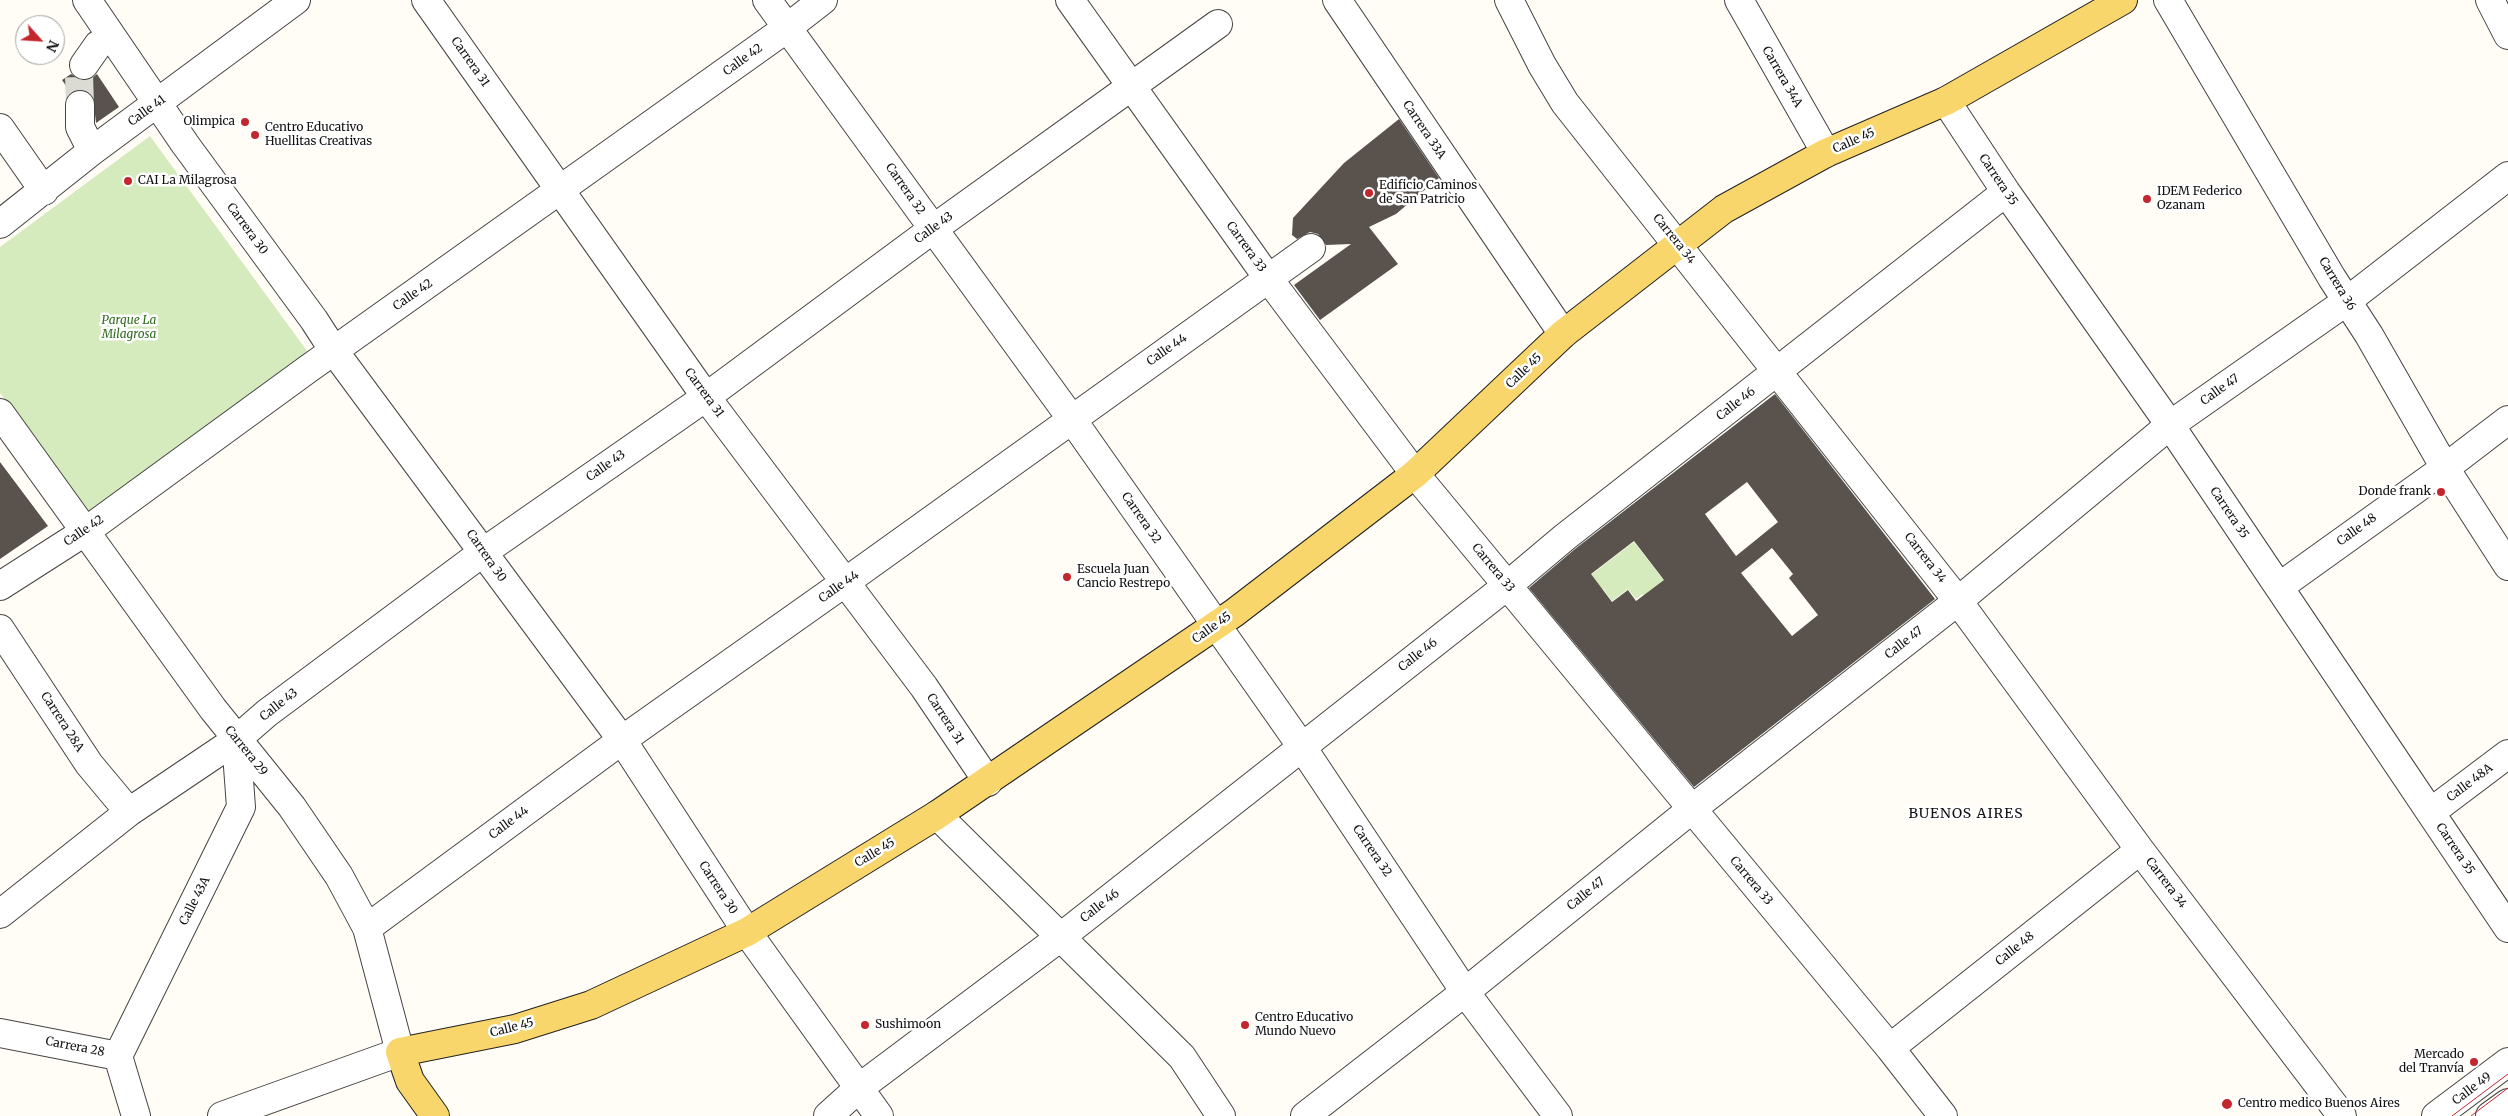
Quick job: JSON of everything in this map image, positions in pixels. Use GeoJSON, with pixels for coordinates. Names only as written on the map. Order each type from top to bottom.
{"type":"FeatureCollection","features":[{"type":"Feature","properties":{"kind":"main road","name":"Calle 45"},"geometry":{"type":"LineString","coordinates":[[400,1052],[515,1029],[591,1005],[747,932],[988,782],[1217,625],[1415,474],[1563,334],[1724,209],[1826,153],[1946,101],[2123,0]]}},
{"type":"Feature","properties":{"kind":"main road","name":"Carrera 29"},"geometry":{"type":"LineString","coordinates":[[400,1052],[410,1081],[435,1116]]}},
{"type":"Feature","properties":{"kind":"street","name":"Carrera 30"},"geometry":{"type":"LineString","coordinates":[[87,0],[334,351],[622,740],[747,932],[879,1116]]}},
{"type":"Feature","properties":{"kind":"street","name":"Calle 41"},"geometry":{"type":"LineString","coordinates":[[0,224],[92,151],[296,0]]}},
{"type":"Feature","properties":{"kind":"street","name":"Carrera 31"},"geometry":{"type":"LineString","coordinates":[[426,0],[706,397],[924,688],[988,782]]}},
{"type":"Feature","properties":{"kind":"street","name":"Carrera 32"},"geometry":{"type":"LineString","coordinates":[[767,0],[1071,418],[1302,746],[1465,992],[1558,1116]]}},
{"type":"Feature","properties":{"kind":"street","name":"Calle 42"},"geometry":{"type":"LineString","coordinates":[[0,586],[86,531],[334,351],[787,28],[823,0]]}},
{"type":"Feature","properties":{"kind":"street","name":"Carrera 33"},"geometry":{"type":"LineString","coordinates":[[1070,0],[1268,278],[1415,474],[1890,1048],[1943,1116]]}},
{"type":"Feature","properties":{"kind":"street","name":"Carrera 33A"},"geometry":{"type":"LineString","coordinates":[[1337,0],[1563,334]]}},
{"type":"Feature","properties":{"kind":"street","name":"Carrera 34"},"geometry":{"type":"LineString","coordinates":[[1509,0],[1542,65],[1565,103],[1678,243],[1958,601],[2140,850],[2342,1116]]}},
{"type":"Feature","properties":{"kind":"street","name":"Carrera 34A"},"geometry":{"type":"LineString","coordinates":[[1739,0],[1826,153]]}},
{"type":"Feature","properties":{"kind":"street","name":"Carrera 36"},"geometry":{"type":"LineString","coordinates":[[2168,0],[2369,335],[2445,468],[2508,566]]}},
{"type":"Feature","properties":{"kind":"street"},"geometry":{"type":"LineString","coordinates":[[2490,0],[2508,35]]}},
{"type":"Feature","properties":{"kind":"street","name":"Calle 43"},"geometry":{"type":"LineString","coordinates":[[0,914],[129,812],[236,740],[275,707],[482,553],[706,397],[933,229],[1218,24]]}},
{"type":"Feature","properties":{"kind":"street","name":"Carrera 35"},"geometry":{"type":"LineString","coordinates":[[1946,101],[2006,192],[2170,425],[2508,928]]}},
{"type":"Feature","properties":{"kind":"street"},"geometry":{"type":"LineString","coordinates":[[80,106],[80,127],[92,151]]}},
{"type":"Feature","properties":{"kind":"street"},"geometry":{"type":"LineString","coordinates":[[0,128],[44,191]]}},
{"type":"Feature","properties":{"kind":"street","name":"Calle 47"},"geometry":{"type":"LineString","coordinates":[[1304,1116],[1465,992],[1692,809],[1958,601],[2170,425],[2347,301],[2508,176]]}},
{"type":"Feature","properties":{"kind":"street","name":"Calle 46"},"geometry":{"type":"LineString","coordinates":[[828,1116],[859,1088],[1062,936],[1508,585],[1565,537],[2006,192]]}},
{"type":"Feature","properties":{"kind":"street","name":"Calle 44"},"geometry":{"type":"LineString","coordinates":[[367,928],[622,740],[1311,248]]}},
{"type":"Feature","properties":{"kind":"street","name":"Carrera 29"},"geometry":{"type":"LineString","coordinates":[[0,413],[86,531],[110,568],[236,740],[292,807],[339,876],[367,928],[400,1052]]}},
{"type":"Feature","properties":{"kind":"street","name":"Calle 48"},"geometry":{"type":"LineString","coordinates":[[2279,587],[2445,468],[2508,420]]}},
{"type":"Feature","properties":{"kind":"street","name":"Carrera 28A"},"geometry":{"type":"LineString","coordinates":[[0,629],[89,764],[129,812]]}},
{"type":"Feature","properties":{"kind":"street","name":"Calle 43A"},"geometry":{"type":"LineString","coordinates":[[118,1056],[242,808],[236,740]]}},
{"type":"Feature","properties":{"kind":"street","name":"Calle 48A"},"geometry":{"type":"LineString","coordinates":[[2430,812],[2508,754]]}},
{"type":"Feature","properties":{"kind":"street"},"geometry":{"type":"LineString","coordinates":[[937,815],[1062,936],[1182,1057],[1221,1116]]}},
{"type":"Feature","properties":{"kind":"street","name":"Calle 48"},"geometry":{"type":"LineString","coordinates":[[1890,1048],[2140,850]]}},
{"type":"Feature","properties":{"kind":"street","name":"Carrera 28"},"geometry":{"type":"LineString","coordinates":[[0,1033],[118,1056],[136,1116]]}},
{"type":"Feature","properties":{"kind":"street","name":"Calle 45"},"geometry":{"type":"LineString","coordinates":[[222,1116],[400,1052]]}},
{"type":"Feature","properties":{"kind":"street","name":"Calle 49"},"geometry":{"type":"LineString","coordinates":[[2436,1116],[2508,1062]]}},
{"type":"Feature","properties":{"kind":"street"},"geometry":{"type":"LineString","coordinates":[[2490,1116],[2508,1103]]}},
{"type":"Feature","properties":{"kind":"green space","name":"Parque La Milagrosa"},"geometry":{"type":"Polygon","coordinates":[[[150,136],[310,355],[91,517],[0,393],[0,247],[150,136]]]}},
{"type":"Feature","properties":{"kind":"green space"},"geometry":{"type":"Polygon","coordinates":[[[1634,542],[1662,578],[1673,570],[1657,613],[1642,594],[1636,599],[1628,589],[1612,601],[1603,589],[1553,627],[1541,613],[1634,542]]]}},
{"type":"Feature","properties":{"kind":"building"},"geometry":{"type":"Polygon","coordinates":[[[71,74],[83,81],[91,79],[97,74],[119,107],[96,123],[93,97],[87,91],[80,89],[71,93],[62,80],[71,74]]]}},
{"type":"Feature","properties":{"kind":"building","name":"Edificio Caminos de San Patricio"},"geometry":{"type":"Polygon","coordinates":[[[1399,119],[1439,178],[1396,214],[1369,227],[1398,264],[1320,320],[1294,285],[1351,244],[1326,245],[1318,234],[1310,232],[1297,239],[1292,235],[1293,218],[1344,163],[1399,119]]]}},
{"type":"Feature","properties":{"kind":"building"},"geometry":{"type":"Polygon","coordinates":[[[1775,394],[1935,599],[1694,787],[1529,588],[1575,549],[1775,394]],[[1747,482],[1705,514],[1736,556],[1778,522],[1747,482]],[[1634,541],[1591,574],[1612,602],[1628,590],[1636,601],[1664,580],[1634,541]],[[1772,548],[1741,573],[1792,636],[1818,615],[1789,578],[1793,574],[1772,548]]]}},
{"type":"Feature","properties":{"kind":"building"},"geometry":{"type":"Polygon","coordinates":[[[0,462],[48,526],[0,559],[0,462]]]}},
{"type":"Feature","properties":{"kind":"tunnel"},"geometry":{"type":"LineString","coordinates":[[80,105],[79,75],[84,65]]}},
{"type":"Feature","properties":{"kind":"tram line"},"geometry":{"type":"LineString","coordinates":[[2452,1116],[2508,1074]]}},
{"type":"Feature","properties":{"kind":"tram line"},"geometry":{"type":"LineString","coordinates":[[2471,1116],[2508,1088]]}},
{"type":"Feature","properties":{"kind":"place","name":"Olimpica"},"geometry":{"type":"Point","coordinates":[245,122]}},
{"type":"Feature","properties":{"kind":"place","name":"Centro Educativo Huellitas Creativas"},"geometry":{"type":"Point","coordinates":[255,135]}},
{"type":"Feature","properties":{"kind":"place","name":"CAI La Milagrosa"},"geometry":{"type":"Point","coordinates":[128,181]}},
{"type":"Feature","properties":{"kind":"place","name":"Edificio Caminos de San Patricio"},"geometry":{"type":"Point","coordinates":[1369,193]}},
{"type":"Feature","properties":{"kind":"place","name":"IDEM Federico Ozanam"},"geometry":{"type":"Point","coordinates":[2147,199]}},
{"type":"Feature","properties":{"kind":"place","name":"Donde frank"},"geometry":{"type":"Point","coordinates":[2441,492]}},
{"type":"Feature","properties":{"kind":"place","name":"Escuela Juan Cancio Restrepo"},"geometry":{"type":"Point","coordinates":[1067,577]}},
{"type":"Feature","properties":{"kind":"place","name":"Sushimoon"},"geometry":{"type":"Point","coordinates":[865,1025]}},
{"type":"Feature","properties":{"kind":"place","name":"Centro Educativo Mundo Nuevo"},"geometry":{"type":"Point","coordinates":[1245,1025]}},
{"type":"Feature","properties":{"kind":"place","name":"Mercado del Tranvía"},"geometry":{"type":"Point","coordinates":[2474,1062]}},
{"type":"Feature","properties":{"kind":"place","name":"Centro medico Buenos Aires"},"geometry":{"type":"Point","coordinates":[2227,1104]}},
{"type":"Feature","properties":{"kind":"district","name":"BUENOS AIRES"},"geometry":{"type":"Point","coordinates":[1966,814]}}]}
